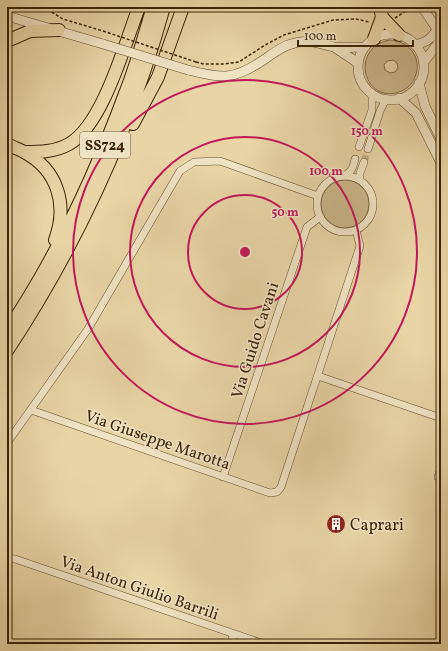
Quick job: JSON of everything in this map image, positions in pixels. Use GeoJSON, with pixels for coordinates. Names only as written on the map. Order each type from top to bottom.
{"type":"FeatureCollection","features":[{"type":"Feature","properties":{"kind":"highway"},"geometry":{"type":"LineString","coordinates":[[24,152],[46,151],[62,148],[78,138],[89,125],[99,110],[139,7]]}},
{"type":"Feature","properties":{"kind":"highway","name":"SS724"},"geometry":{"type":"LineString","coordinates":[[7,331],[41,276],[91,181],[126,91],[153,7]]}},
{"type":"Feature","properties":{"kind":"highway","name":"SS724"},"geometry":{"type":"LineString","coordinates":[[7,351],[36,307],[71,245],[107,170],[141,83],[164,7]]}},
{"type":"Feature","properties":{"kind":"highway"},"geometry":{"type":"LineString","coordinates":[[107,170],[130,132],[158,77],[182,7]]}},
{"type":"Feature","properties":{"kind":"highway"},"geometry":{"type":"LineString","coordinates":[[381,12],[399,35]]}},
{"type":"Feature","properties":{"kind":"highway"},"geometry":{"type":"LineString","coordinates":[[374,39],[381,12]]}},
{"type":"Feature","properties":{"kind":"highway"},"geometry":{"type":"LineString","coordinates":[[7,41],[30,31],[59,30]]}},
{"type":"Feature","properties":{"kind":"highway"},"geometry":{"type":"LineString","coordinates":[[7,144],[24,152],[48,172],[56,186],[61,203],[62,211],[59,227],[41,276]]}},
{"type":"Feature","properties":{"kind":"street"},"geometry":{"type":"LineString","coordinates":[[422,7],[440,37],[438,47],[424,62]]}},
{"type":"Feature","properties":{"kind":"street"},"geometry":{"type":"LineString","coordinates":[[7,16],[59,30],[210,76],[224,77],[251,68],[284,47],[295,42],[316,42],[334,47],[365,47]]}},
{"type":"Feature","properties":{"kind":"street"},"geometry":{"type":"LineString","coordinates":[[416,45],[426,42],[434,37],[437,30]]}},
{"type":"Feature","properties":{"kind":"street"},"geometry":{"type":"LineString","coordinates":[[386,34],[399,35],[406,37],[416,45],[424,62],[424,71],[420,83],[412,92],[399,98],[386,99],[372,94],[365,87],[358,72],[358,63],[360,55],[365,47],[374,39],[386,34]]}},
{"type":"Feature","properties":{"kind":"street"},"geometry":{"type":"LineString","coordinates":[[334,47],[358,63]]}},
{"type":"Feature","properties":{"kind":"street"},"geometry":{"type":"LineString","coordinates":[[420,83],[425,106],[441,139]]}},
{"type":"Feature","properties":{"kind":"street"},"geometry":{"type":"LineString","coordinates":[[359,146],[372,110],[372,94]]}},
{"type":"Feature","properties":{"kind":"street"},"geometry":{"type":"LineString","coordinates":[[399,98],[416,113],[441,163]]}},
{"type":"Feature","properties":{"kind":"street"},"geometry":{"type":"LineString","coordinates":[[368,149],[380,111],[386,99]]}},
{"type":"Feature","properties":{"kind":"street"},"geometry":{"type":"LineString","coordinates":[[344,176],[352,169],[355,159]]}},
{"type":"Feature","properties":{"kind":"street"},"geometry":{"type":"LineString","coordinates":[[7,443],[88,329],[180,171],[194,162],[220,161],[318,196]]}},
{"type":"Feature","properties":{"kind":"street"},"geometry":{"type":"LineString","coordinates":[[360,180],[360,173],[364,162]]}},
{"type":"Feature","properties":{"kind":"street"},"geometry":{"type":"LineString","coordinates":[[344,176],[360,180],[370,190],[373,201],[373,210],[367,222],[356,230],[346,232],[338,231],[326,225],[320,217],[317,206],[318,196],[321,191],[328,182],[338,177],[344,176]]}},
{"type":"Feature","properties":{"kind":"street","name":"Via Guido Cavani"},"geometry":{"type":"LineString","coordinates":[[223,477],[307,227],[320,217]]}},
{"type":"Feature","properties":{"kind":"street"},"geometry":{"type":"LineString","coordinates":[[356,230],[360,246],[318,376],[441,418]]}},
{"type":"Feature","properties":{"kind":"street","name":"Via Giuseppe Marotta"},"geometry":{"type":"LineString","coordinates":[[31,410],[223,477],[270,492],[277,492],[281,487],[318,376]]}},
{"type":"Feature","properties":{"kind":"street"},"geometry":{"type":"LineString","coordinates":[[438,477],[441,467]]}},
{"type":"Feature","properties":{"kind":"street","name":"Via Anton Giulio Barrili"},"geometry":{"type":"LineString","coordinates":[[7,558],[15,559],[264,644]]}},
{"type":"Feature","properties":{"kind":"street"},"geometry":{"type":"LineString","coordinates":[[230,644],[234,634]]}},
{"type":"Feature","properties":{"kind":"path"},"geometry":{"type":"LineString","coordinates":[[43,7],[63,19],[196,62]]}},
{"type":"Feature","properties":{"kind":"shaded area"},"geometry":{"type":"Polygon","coordinates":[[[389,40],[397,41],[409,48],[413,53],[416,59],[416,73],[412,83],[401,91],[396,93],[384,93],[375,89],[369,81],[366,72],[366,62],[369,53],[377,45],[389,40]],[[393,60],[387,61],[384,65],[385,70],[390,73],[395,72],[398,68],[397,63],[393,60]]]}},
{"type":"Feature","properties":{"kind":"shaded area"},"geometry":{"type":"Polygon","coordinates":[[[345,180],[354,182],[362,187],[367,195],[369,204],[367,213],[362,221],[354,226],[345,228],[336,226],[328,221],[323,213],[321,204],[323,195],[328,187],[336,182],[345,180]]]}},
{"type":"Feature","properties":{"kind":"tunnel"},"geometry":{"type":"LineString","coordinates":[[364,162],[368,149]]}},
{"type":"Feature","properties":{"kind":"place","name":"Caprari"},"geometry":{"type":"Point","coordinates":[336,524]}}]}
